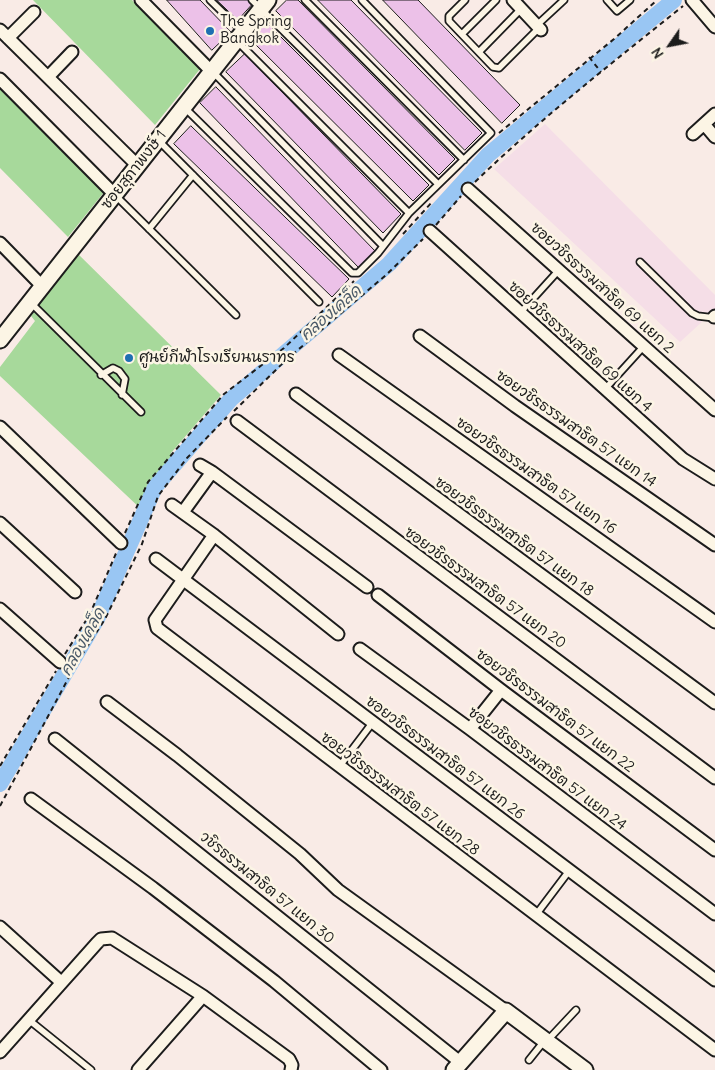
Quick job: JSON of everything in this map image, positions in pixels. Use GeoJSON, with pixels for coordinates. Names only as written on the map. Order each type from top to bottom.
{"type":"FeatureCollection","features":[{"type":"Feature","properties":{"kind":"street"},"geometry":{"type":"LineString","coordinates":[[142,0],[211,71]]}},
{"type":"Feature","properties":{"kind":"street","name":"ซอยสุภาพงษ์ 1"},"geometry":{"type":"LineString","coordinates":[[0,340],[240,36],[260,3]]}},
{"type":"Feature","properties":{"kind":"street"},"geometry":{"type":"LineString","coordinates":[[688,3],[715,27]]}},
{"type":"Feature","properties":{"kind":"street"},"geometry":{"type":"LineString","coordinates":[[517,4],[539,28]]}},
{"type":"Feature","properties":{"kind":"street"},"geometry":{"type":"LineString","coordinates":[[34,12],[4,34],[137,165]]}},
{"type":"Feature","properties":{"kind":"street"},"geometry":{"type":"LineString","coordinates":[[48,77],[72,52]]}},
{"type":"Feature","properties":{"kind":"street"},"geometry":{"type":"LineString","coordinates":[[0,79],[114,194]]}},
{"type":"Feature","properties":{"kind":"street"},"geometry":{"type":"LineString","coordinates":[[693,134],[715,114]]}},
{"type":"Feature","properties":{"kind":"street"},"geometry":{"type":"LineString","coordinates":[[704,124],[715,136]]}},
{"type":"Feature","properties":{"kind":"street","name":"ซอยวชิรธรรมสาธิต 69 แยก 2"},"geometry":{"type":"LineString","coordinates":[[468,189],[715,410]]}},
{"type":"Feature","properties":{"kind":"street","name":"ซอยวชิรธรรมสาธิต 69 แยก 4"},"geometry":{"type":"LineString","coordinates":[[430,231],[683,459],[715,479]]}},
{"type":"Feature","properties":{"kind":"street"},"geometry":{"type":"LineString","coordinates":[[0,243],[42,286]]}},
{"type":"Feature","properties":{"kind":"street","name":"ซอยวชิรธรรมสาธิต 57 แยก 14"},"geometry":{"type":"LineString","coordinates":[[420,336],[515,406],[715,545]]}},
{"type":"Feature","properties":{"kind":"street","name":"ซอยวชิรธรรมสาธิต 57 แยก 16"},"geometry":{"type":"LineString","coordinates":[[339,355],[715,622]]}},
{"type":"Feature","properties":{"kind":"street","name":"ซอยวชิรธรรมสาธิต 57 แยก 18"},"geometry":{"type":"LineString","coordinates":[[296,394],[715,703]]}},
{"type":"Feature","properties":{"kind":"street","name":"ซอยวชิรธรรมสาธิต 57 แยก 20"},"geometry":{"type":"LineString","coordinates":[[237,421],[715,778]]}},
{"type":"Feature","properties":{"kind":"street"},"geometry":{"type":"LineString","coordinates":[[0,427],[121,544]]}},
{"type":"Feature","properties":{"kind":"street"},"geometry":{"type":"LineString","coordinates":[[200,465],[367,587]]}},
{"type":"Feature","properties":{"kind":"street"},"geometry":{"type":"LineString","coordinates":[[183,512],[212,472]]}},
{"type":"Feature","properties":{"kind":"street"},"geometry":{"type":"LineString","coordinates":[[172,505],[214,535],[338,634]]}},
{"type":"Feature","properties":{"kind":"street"},"geometry":{"type":"LineString","coordinates":[[0,523],[75,592]]}},
{"type":"Feature","properties":{"kind":"street","name":"ซอยวชิรธรรมสาธิต 57 แยก 28"},"geometry":{"type":"LineString","coordinates":[[214,535],[156,620],[157,628],[535,916],[715,1050]]}},
{"type":"Feature","properties":{"kind":"street","name":"ซอยวชิรธรรมสาธิต 57 แยก 26"},"geometry":{"type":"LineString","coordinates":[[156,560],[715,980]]}},
{"type":"Feature","properties":{"kind":"street","name":"ซอยวชิรธรรมสาธิต 57 แยก 22"},"geometry":{"type":"LineString","coordinates":[[378,595],[501,690],[715,850]]}},
{"type":"Feature","properties":{"kind":"street"},"geometry":{"type":"LineString","coordinates":[[0,609],[60,662]]}},
{"type":"Feature","properties":{"kind":"street","name":"ซอยวชิรธรรมสาธิต 57 แยก 24"},"geometry":{"type":"LineString","coordinates":[[360,650],[470,729],[715,914]]}},
{"type":"Feature","properties":{"kind":"street"},"geometry":{"type":"LineString","coordinates":[[470,729],[501,690]]}},
{"type":"Feature","properties":{"kind":"street"},"geometry":{"type":"LineString","coordinates":[[107,702],[178,755],[300,854],[338,890],[585,1070]]}},
{"type":"Feature","properties":{"kind":"street","name":"วชิรธรรมสาธิต 57 แยก 30"},"geometry":{"type":"LineString","coordinates":[[55,738],[457,1066]]}},
{"type":"Feature","properties":{"kind":"street"},"geometry":{"type":"LineString","coordinates":[[31,799],[153,888],[274,980],[381,1070]]}},
{"type":"Feature","properties":{"kind":"street"},"geometry":{"type":"LineString","coordinates":[[0,926],[61,982]]}},
{"type":"Feature","properties":{"kind":"street"},"geometry":{"type":"LineString","coordinates":[[0,1052],[97,943],[107,937],[112,938],[203,996],[289,1059],[292,1065],[291,1070]]}},
{"type":"Feature","properties":{"kind":"street"},"geometry":{"type":"LineString","coordinates":[[138,1070],[203,996]]}},
{"type":"Feature","properties":{"kind":"street"},"geometry":{"type":"LineString","coordinates":[[457,1066],[506,1011]]}},
{"type":"Feature","properties":{"kind":"lane"},"geometry":{"type":"LineString","coordinates":[[210,0],[240,36],[408,213]]}},
{"type":"Feature","properties":{"kind":"lane"},"geometry":{"type":"LineString","coordinates":[[305,0],[464,160]]}},
{"type":"Feature","properties":{"kind":"lane"},"geometry":{"type":"LineString","coordinates":[[183,106],[352,273],[358,273],[383,246],[408,213],[491,135],[490,130],[362,0]]}},
{"type":"Feature","properties":{"kind":"lane"},"geometry":{"type":"LineString","coordinates":[[465,0],[449,16],[449,21],[493,67],[499,68],[564,0]]}},
{"type":"Feature","properties":{"kind":"lane"},"geometry":{"type":"LineString","coordinates":[[462,34],[496,0]]}},
{"type":"Feature","properties":{"kind":"lane"},"geometry":{"type":"LineString","coordinates":[[606,0],[617,11],[630,0]]}},
{"type":"Feature","properties":{"kind":"lane"},"geometry":{"type":"LineString","coordinates":[[260,3],[438,184]]}},
{"type":"Feature","properties":{"kind":"lane"},"geometry":{"type":"LineString","coordinates":[[479,52],[517,4]]}},
{"type":"Feature","properties":{"kind":"lane"},"geometry":{"type":"LineString","coordinates":[[211,71],[383,246]]}},
{"type":"Feature","properties":{"kind":"lane"},"geometry":{"type":"LineString","coordinates":[[158,140],[319,302]]}},
{"type":"Feature","properties":{"kind":"lane"},"geometry":{"type":"LineString","coordinates":[[149,229],[193,175]]}},
{"type":"Feature","properties":{"kind":"lane"},"geometry":{"type":"LineString","coordinates":[[114,194],[236,315]]}},
{"type":"Feature","properties":{"kind":"lane"},"geometry":{"type":"LineString","coordinates":[[640,262],[692,312],[698,316],[715,317]]}},
{"type":"Feature","properties":{"kind":"lane"},"geometry":{"type":"LineString","coordinates":[[520,313],[560,270]]}},
{"type":"Feature","properties":{"kind":"lane"},"geometry":{"type":"LineString","coordinates":[[30,303],[101,375],[141,412]]}},
{"type":"Feature","properties":{"kind":"lane"},"geometry":{"type":"LineString","coordinates":[[605,389],[644,346]]}},
{"type":"Feature","properties":{"kind":"lane"},"geometry":{"type":"LineString","coordinates":[[101,375],[113,368],[119,371],[124,379],[122,395]]}},
{"type":"Feature","properties":{"kind":"lane"},"geometry":{"type":"LineString","coordinates":[[339,767],[373,722]]}},
{"type":"Feature","properties":{"kind":"lane"},"geometry":{"type":"LineString","coordinates":[[535,916],[569,871]]}},
{"type":"Feature","properties":{"kind":"lane"},"geometry":{"type":"LineString","coordinates":[[529,1060],[576,1010]]}},
{"type":"Feature","properties":{"kind":"lane"},"geometry":{"type":"LineString","coordinates":[[29,1020],[90,1070]]}},
{"type":"Feature","properties":{"kind":"path"},"geometry":{"type":"LineString","coordinates":[[496,135],[614,39],[658,0]]}},
{"type":"Feature","properties":{"kind":"path"},"geometry":{"type":"LineString","coordinates":[[0,806],[76,664],[105,619],[142,544],[158,496],[187,458],[286,360],[386,275],[502,155],[601,72],[688,3]]}},
{"type":"Feature","properties":{"kind":"path"},"geometry":{"type":"LineString","coordinates":[[589,58],[601,72]]}},
{"type":"Feature","properties":{"kind":"path"},"geometry":{"type":"LineString","coordinates":[[401,236],[438,195]]}},
{"type":"Feature","properties":{"kind":"path"},"geometry":{"type":"LineString","coordinates":[[0,766],[90,614],[148,482],[224,394],[284,348],[357,278]]}},
{"type":"Feature","properties":{"kind":"shaded area"},"geometry":{"type":"Polygon","coordinates":[[[545,124],[715,295],[715,310],[680,342],[494,169],[545,124]]]}},
{"type":"Feature","properties":{"kind":"green space"},"geometry":{"type":"Polygon","coordinates":[[[33,0],[132,0],[200,69],[155,125],[33,0]]]}},
{"type":"Feature","properties":{"kind":"green space"},"geometry":{"type":"Polygon","coordinates":[[[0,85],[105,191],[68,237],[0,168],[0,85]]]}},
{"type":"Feature","properties":{"kind":"green space"},"geometry":{"type":"Polygon","coordinates":[[[75,251],[221,395],[171,453],[170,466],[152,486],[142,510],[0,376],[0,367],[35,321],[31,316],[75,251]]]}},
{"type":"Feature","properties":{"kind":"building"},"geometry":{"type":"Polygon","coordinates":[[[167,0],[200,0],[231,32],[212,50],[167,0]]]}},
{"type":"Feature","properties":{"kind":"building"},"geometry":{"type":"Polygon","coordinates":[[[217,0],[254,0],[255,1],[238,20],[217,0]]]}},
{"type":"Feature","properties":{"kind":"building"},"geometry":{"type":"Polygon","coordinates":[[[287,0],[298,0],[455,159],[439,175],[276,11],[287,0]]]}},
{"type":"Feature","properties":{"kind":"building"},"geometry":{"type":"Polygon","coordinates":[[[318,0],[351,0],[482,133],[465,150],[318,0]]]}},
{"type":"Feature","properties":{"kind":"building"},"geometry":{"type":"Polygon","coordinates":[[[383,0],[418,0],[520,105],[502,123],[383,0]]]}},
{"type":"Feature","properties":{"kind":"building"},"geometry":{"type":"Polygon","coordinates":[[[266,22],[429,185],[413,201],[250,39],[266,22]]]}},
{"type":"Feature","properties":{"kind":"building"},"geometry":{"type":"Polygon","coordinates":[[[245,54],[401,214],[383,233],[226,72],[245,54]]]}},
{"type":"Feature","properties":{"kind":"building"},"geometry":{"type":"Polygon","coordinates":[[[216,87],[376,252],[359,268],[200,103],[216,87]]]}},
{"type":"Feature","properties":{"kind":"building"},"geometry":{"type":"Polygon","coordinates":[[[191,126],[349,279],[332,297],[174,144],[191,126]]]}},
{"type":"Feature","properties":{"kind":"waterway","name":"คลองเคล็ด"},"geometry":{"type":"LineString","coordinates":[[0,784],[97,619],[155,487],[231,399],[389,264],[488,155],[674,0]]}},
{"type":"Feature","properties":{"kind":"place","name":"The Spring Bangkok"},"geometry":{"type":"Point","coordinates":[210,31]}},
{"type":"Feature","properties":{"kind":"place","name":"ศูนย์กีฬาโรงเรียนนราทร"},"geometry":{"type":"Point","coordinates":[129,358]}}]}
